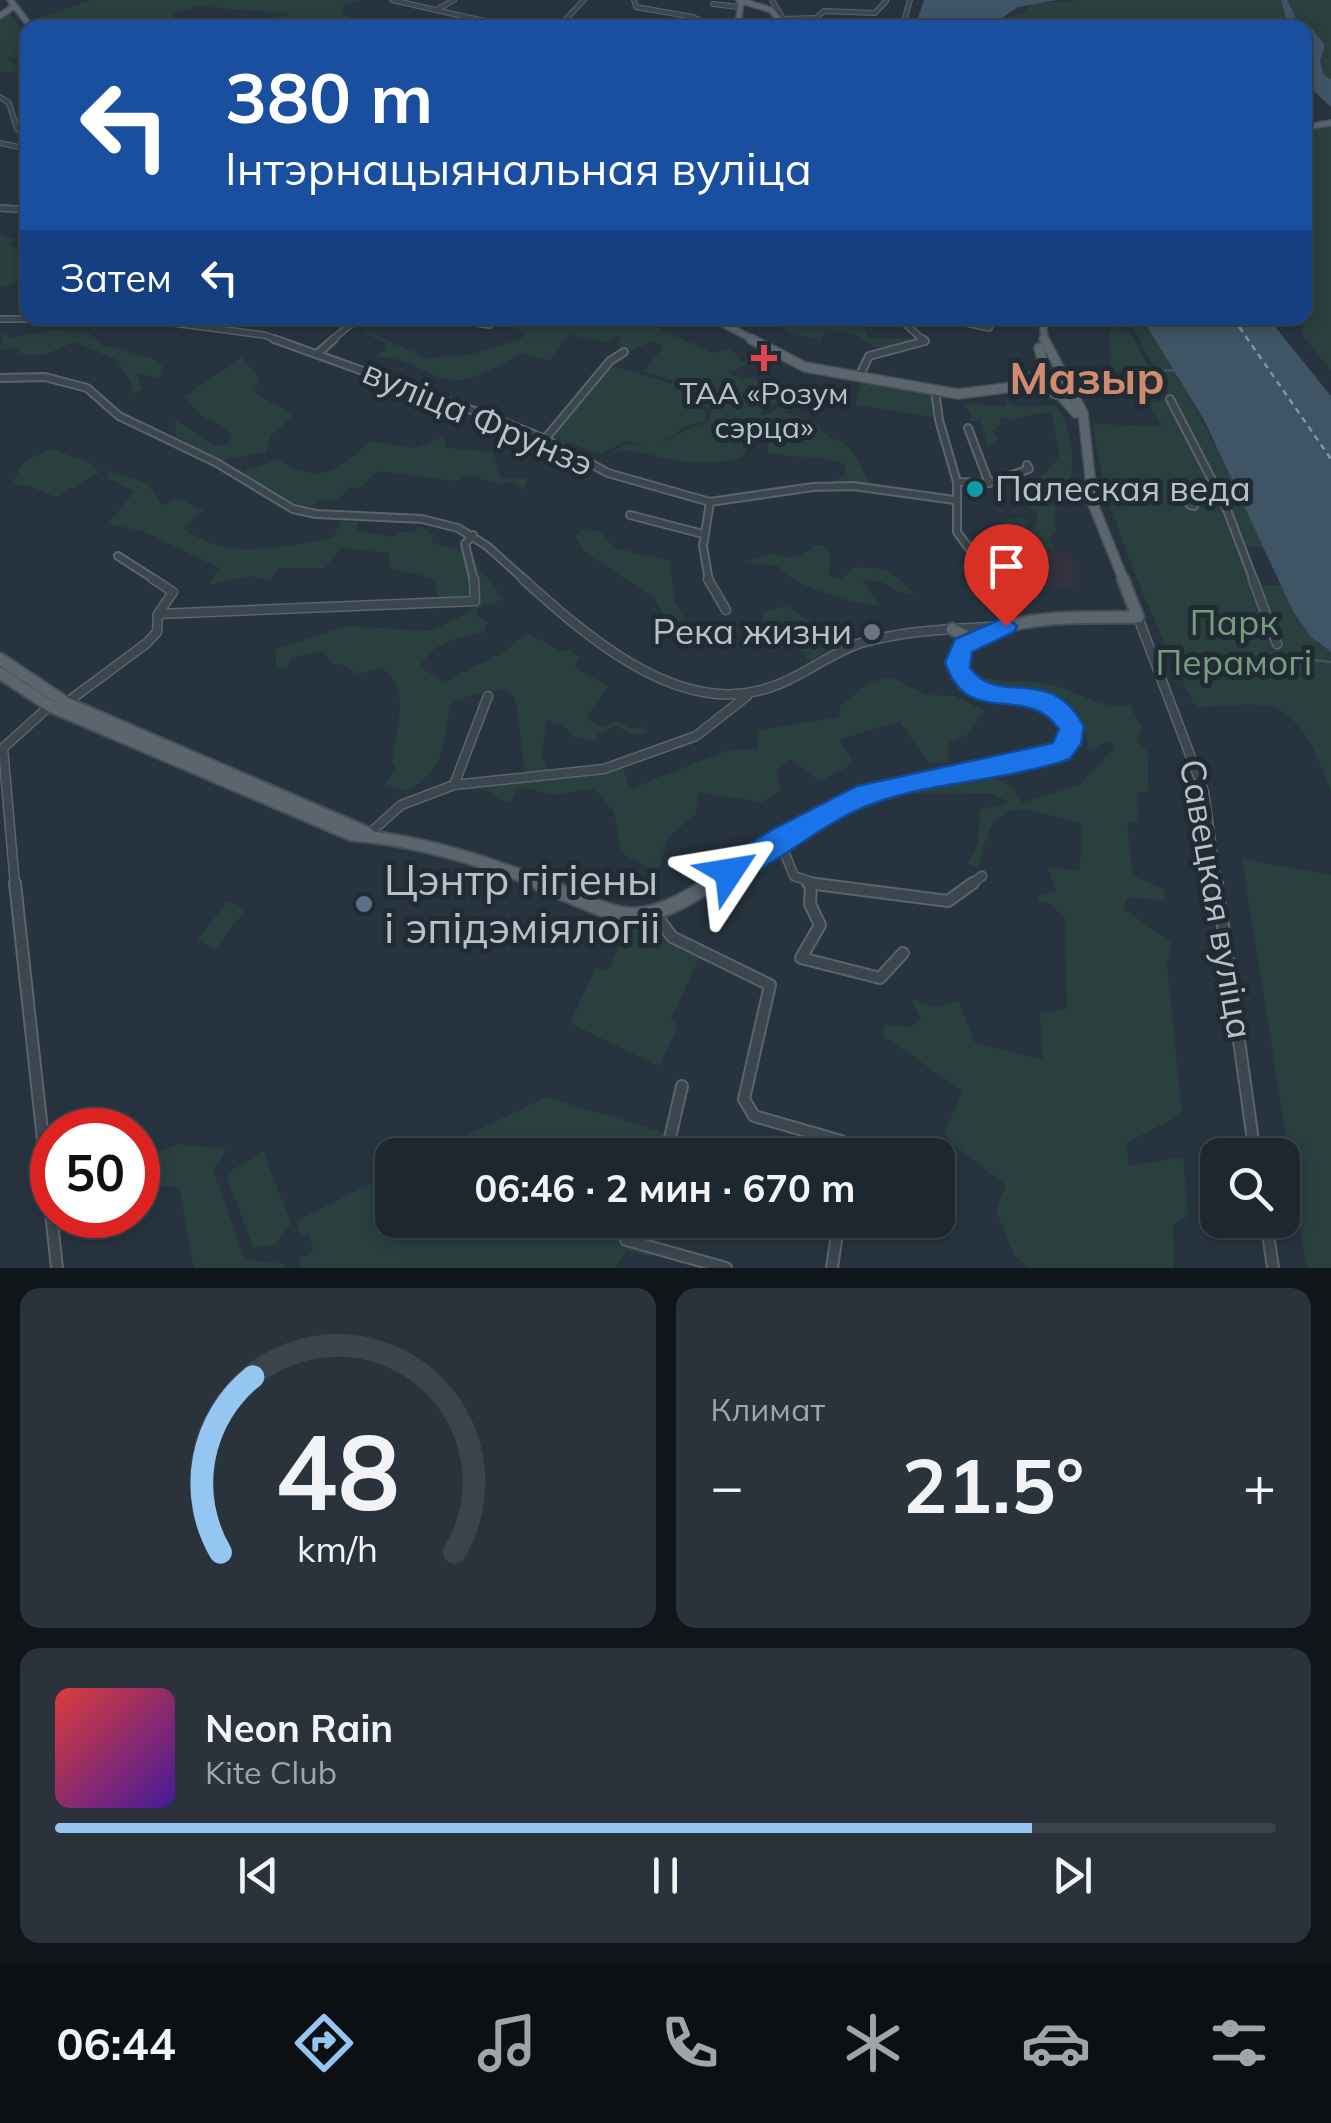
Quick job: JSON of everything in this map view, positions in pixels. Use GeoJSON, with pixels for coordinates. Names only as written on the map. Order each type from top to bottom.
{"type":"FeatureCollection","features":[{"type":"Feature","properties":{"kind":"main road"},"geometry":{"type":"LineString","coordinates":[[739,4],[762,6],[782,18]]}},
{"type":"Feature","properties":{"kind":"main road"},"geometry":{"type":"LineString","coordinates":[[725,325],[806,367],[954,394],[1063,381]]}},
{"type":"Feature","properties":{"kind":"main road","name":"Савецкая вуліца"},"geometry":{"type":"LineString","coordinates":[[1041,325],[1039,348],[1063,381]]}},
{"type":"Feature","properties":{"kind":"main road","name":"Савецкая вуліца"},"geometry":{"type":"LineString","coordinates":[[1043,325],[1045,345],[1078,417],[1093,504],[1138,617]]}},
{"type":"Feature","properties":{"kind":"main road"},"geometry":{"type":"LineString","coordinates":[[1004,384],[1035,379],[1044,373],[1046,366],[1039,348]]}},
{"type":"Feature","properties":{"kind":"main road"},"geometry":{"type":"LineString","coordinates":[[935,390],[1063,381]]}},
{"type":"Feature","properties":{"kind":"main road"},"geometry":{"type":"LineString","coordinates":[[988,391],[1048,390],[1064,398],[1078,417]]}},
{"type":"Feature","properties":{"kind":"main road"},"geometry":{"type":"LineString","coordinates":[[0,673],[352,835],[369,834],[497,866],[628,918],[672,909],[780,840],[866,794],[1061,752],[1068,744],[1072,727],[1056,706],[1038,698],[985,693],[969,684],[956,662],[963,646],[1006,626],[1138,617]]}},
{"type":"Feature","properties":{"kind":"main road"},"geometry":{"type":"LineString","coordinates":[[952,629],[971,640]]}},
{"type":"Feature","properties":{"kind":"main road"},"geometry":{"type":"LineString","coordinates":[[0,659],[58,702]]}},
{"type":"Feature","properties":{"kind":"street"},"geometry":{"type":"LineString","coordinates":[[392,0],[480,20]]}},
{"type":"Feature","properties":{"kind":"street"},"geometry":{"type":"LineString","coordinates":[[436,10],[454,0]]}},
{"type":"Feature","properties":{"kind":"street"},"geometry":{"type":"LineString","coordinates":[[566,20],[584,0]]}},
{"type":"Feature","properties":{"kind":"street"},"geometry":{"type":"LineString","coordinates":[[634,0],[636,7],[699,20]]}},
{"type":"Feature","properties":{"kind":"street"},"geometry":{"type":"LineString","coordinates":[[762,6],[773,2],[782,18],[816,18],[827,10],[876,13],[886,1]]}},
{"type":"Feature","properties":{"kind":"street"},"geometry":{"type":"LineString","coordinates":[[721,9],[739,4]]}},
{"type":"Feature","properties":{"kind":"street"},"geometry":{"type":"LineString","coordinates":[[0,98],[8,103],[20,130]]}},
{"type":"Feature","properties":{"kind":"street","name":"вуліца Фрунзэ"},"geometry":{"type":"LineString","coordinates":[[197,325],[242,330],[318,353],[545,438],[608,473],[710,502],[813,487],[853,486],[956,500]]}},
{"type":"Feature","properties":{"kind":"street"},"geometry":{"type":"LineString","coordinates":[[318,353],[350,325]]}},
{"type":"Feature","properties":{"kind":"street"},"geometry":{"type":"LineString","coordinates":[[859,377],[870,356],[924,341],[907,325]]}},
{"type":"Feature","properties":{"kind":"street"},"geometry":{"type":"LineString","coordinates":[[545,438],[610,360],[624,352]]}},
{"type":"Feature","properties":{"kind":"street"},"geometry":{"type":"LineString","coordinates":[[0,378],[45,376],[87,388],[98,403],[145,432],[235,473],[266,498],[296,510],[314,514],[392,513],[424,518],[472,535],[556,608],[650,671],[700,692],[747,696],[768,690],[856,646],[952,629],[1006,626],[997,587],[957,532],[957,482],[935,390]]}},
{"type":"Feature","properties":{"kind":"street"},"geometry":{"type":"LineString","coordinates":[[1170,399],[1222,497],[1277,644]]}},
{"type":"Feature","properties":{"kind":"street"},"geometry":{"type":"LineString","coordinates":[[968,428],[989,483]]}},
{"type":"Feature","properties":{"kind":"street"},"geometry":{"type":"LineString","coordinates":[[957,482],[989,483],[1028,469],[1027,464]]}},
{"type":"Feature","properties":{"kind":"street"},"geometry":{"type":"LineString","coordinates":[[710,502],[700,559],[705,578],[726,610]]}},
{"type":"Feature","properties":{"kind":"street"},"geometry":{"type":"LineString","coordinates":[[630,515],[703,534]]}},
{"type":"Feature","properties":{"kind":"street"},"geometry":{"type":"LineString","coordinates":[[158,614],[475,601],[473,567],[465,544],[472,535]]}},
{"type":"Feature","properties":{"kind":"street"},"geometry":{"type":"LineString","coordinates":[[57,1268],[3,748],[58,702],[147,643],[157,632],[158,614],[172,592],[118,556]]}},
{"type":"Feature","properties":{"kind":"street","name":"Савецкая вуліца"},"geometry":{"type":"LineString","coordinates":[[1138,617],[1192,750],[1204,792],[1254,1138]]}},
{"type":"Feature","properties":{"kind":"street"},"geometry":{"type":"LineString","coordinates":[[930,632],[971,640]]}},
{"type":"Feature","properties":{"kind":"street"},"geometry":{"type":"LineString","coordinates":[[454,785],[488,696]]}},
{"type":"Feature","properties":{"kind":"street"},"geometry":{"type":"LineString","coordinates":[[369,834],[402,806],[454,785],[604,769],[696,736],[747,696]]}},
{"type":"Feature","properties":{"kind":"street"},"geometry":{"type":"LineString","coordinates":[[780,840],[794,876],[811,884],[948,901],[982,876]]}},
{"type":"Feature","properties":{"kind":"street"},"geometry":{"type":"LineString","coordinates":[[811,884],[810,904],[820,924],[801,958],[880,978],[902,953]]}},
{"type":"Feature","properties":{"kind":"street"},"geometry":{"type":"LineString","coordinates":[[656,915],[672,937],[770,986],[744,1100],[748,1109],[754,1116],[831,1138]]}},
{"type":"Feature","properties":{"kind":"street"},"geometry":{"type":"LineString","coordinates":[[670,1138],[682,1086]]}},
{"type":"Feature","properties":{"kind":"street"},"geometry":{"type":"LineString","coordinates":[[832,1268],[836,1238]]}},
{"type":"Feature","properties":{"kind":"street"},"geometry":{"type":"LineString","coordinates":[[1269,1238],[1274,1268]]}},
{"type":"Feature","properties":{"kind":"street"},"geometry":{"type":"LineString","coordinates":[[626,1240],[680,1262],[726,1268]]}},
{"type":"Feature","properties":{"kind":"shaded area"},"geometry":{"type":"Polygon","coordinates":[[[924,0],[1058,0],[1018,7],[999,20],[917,20],[924,0]]]}},
{"type":"Feature","properties":{"kind":"shaded area"},"geometry":{"type":"Polygon","coordinates":[[[1281,0],[1287,0],[1297,20],[1286,18],[1281,0]]]}},
{"type":"Feature","properties":{"kind":"shaded area"},"geometry":{"type":"Polygon","coordinates":[[[1312,29],[1325,45],[1320,61],[1324,75],[1331,79],[1331,107],[1312,89],[1312,29]]]}},
{"type":"Feature","properties":{"kind":"shaded area"},"geometry":{"type":"Polygon","coordinates":[[[1146,325],[1274,325],[1331,396],[1331,652],[1311,637],[1293,611],[1204,420],[1146,325]]]}},
{"type":"Feature","properties":{"kind":"shaded area"},"geometry":{"type":"Polygon","coordinates":[[[1037,551],[1073,553],[1074,588],[1011,584],[1019,566],[1038,566],[1037,551]]]}},
{"type":"Feature","properties":{"kind":"green space"},"geometry":{"type":"Polygon","coordinates":[[[91,0],[362,0],[342,7],[342,13],[359,20],[263,20],[292,14],[198,6],[171,14],[174,20],[33,20],[91,0]]]}},
{"type":"Feature","properties":{"kind":"green space"},"geometry":{"type":"Polygon","coordinates":[[[1083,0],[1281,0],[1288,20],[1004,20],[1024,13],[1031,4],[1083,0]]]}},
{"type":"Feature","properties":{"kind":"green space"},"geometry":{"type":"Polygon","coordinates":[[[1287,0],[1331,0],[1331,79],[1324,75],[1320,62],[1325,45],[1312,29],[1312,20],[1297,20],[1287,0]]]}},
{"type":"Feature","properties":{"kind":"green space"},"geometry":{"type":"Polygon","coordinates":[[[10,14],[20,28],[20,57],[7,58],[20,67],[20,75],[0,73],[0,17],[10,14]]]}},
{"type":"Feature","properties":{"kind":"green space"},"geometry":{"type":"Polygon","coordinates":[[[1331,125],[1331,371],[1303,336],[1303,325],[1312,325],[1312,128],[1331,125]]]}},
{"type":"Feature","properties":{"kind":"green space"},"geometry":{"type":"Polygon","coordinates":[[[0,235],[17,239],[9,244],[20,251],[20,283],[0,287],[0,235]]]}},
{"type":"Feature","properties":{"kind":"green space"},"geometry":{"type":"Polygon","coordinates":[[[650,325],[713,353],[732,348],[739,360],[751,363],[729,373],[743,380],[752,377],[759,381],[759,386],[778,403],[760,413],[763,416],[791,402],[784,412],[814,421],[829,438],[844,444],[855,456],[870,486],[827,484],[845,476],[845,465],[767,452],[770,436],[757,429],[741,458],[704,463],[633,451],[612,452],[625,444],[647,446],[626,441],[600,454],[550,436],[609,365],[674,384],[705,413],[704,421],[686,426],[656,448],[687,429],[708,422],[713,408],[703,406],[709,402],[701,404],[679,383],[644,371],[663,347],[654,341],[631,350],[616,345],[622,339],[618,336],[604,342],[569,335],[549,361],[524,353],[484,373],[451,380],[399,360],[374,357],[385,349],[386,343],[363,333],[367,331],[426,358],[468,355],[521,339],[524,333],[511,326],[650,325]]]}},
{"type":"Feature","properties":{"kind":"green space"},"geometry":{"type":"Polygon","coordinates":[[[779,325],[862,325],[869,337],[917,339],[885,348],[826,329],[820,344],[818,340],[795,335],[779,325]]]}},
{"type":"Feature","properties":{"kind":"green space","name":"Парк Перамогі"},"geometry":{"type":"Polygon","coordinates":[[[1132,325],[1146,325],[1159,345],[1265,548],[1243,546],[1259,585],[1284,585],[1307,631],[1331,652],[1331,791],[1306,737],[1287,715],[1259,705],[1195,707],[1148,606],[1107,493],[1094,424],[1163,426],[1148,402],[1172,400],[1132,325]]]}},
{"type":"Feature","properties":{"kind":"green space"},"geometry":{"type":"Polygon","coordinates":[[[1113,327],[1131,334],[1151,371],[1111,372],[1109,334],[1113,327]]]}},
{"type":"Feature","properties":{"kind":"green space"},"geometry":{"type":"Polygon","coordinates":[[[52,330],[92,334],[101,345],[152,358],[163,367],[160,379],[136,373],[143,389],[134,394],[118,365],[122,362],[74,342],[44,355],[16,355],[22,347],[0,350],[4,333],[11,338],[52,330]]]}},
{"type":"Feature","properties":{"kind":"green space"},"geometry":{"type":"Polygon","coordinates":[[[242,357],[260,380],[254,391],[257,395],[295,415],[271,435],[266,452],[222,461],[176,436],[175,419],[214,446],[230,443],[231,431],[200,415],[184,397],[242,357]]]}},
{"type":"Feature","properties":{"kind":"green space"},"geometry":{"type":"Polygon","coordinates":[[[862,380],[926,392],[931,396],[934,417],[855,405],[862,380]]]}},
{"type":"Feature","properties":{"kind":"green space"},"geometry":{"type":"Polygon","coordinates":[[[1007,400],[1019,407],[1054,405],[1068,431],[1072,452],[1070,480],[1064,484],[1052,481],[1046,488],[1048,497],[1058,503],[1053,519],[1056,531],[1048,539],[1055,548],[1039,554],[1041,562],[1036,568],[1021,567],[1020,578],[1025,580],[1017,586],[1007,584],[1006,558],[987,556],[995,551],[993,546],[985,547],[980,555],[970,541],[989,539],[989,531],[994,531],[999,539],[1011,535],[1007,532],[1017,524],[1002,529],[1003,520],[1021,517],[1030,522],[1026,527],[1030,529],[1037,522],[1037,513],[1024,502],[1036,504],[1023,494],[1036,493],[1039,478],[1056,461],[1059,448],[1053,415],[1042,413],[1013,420],[1001,417],[1000,425],[993,431],[999,438],[994,445],[987,445],[981,420],[969,421],[971,416],[964,404],[1006,406],[1007,400]]]}},
{"type":"Feature","properties":{"kind":"green space"},"geometry":{"type":"Polygon","coordinates":[[[443,437],[446,448],[493,452],[501,478],[529,478],[522,490],[512,482],[499,484],[469,475],[455,481],[378,471],[359,488],[349,487],[339,500],[320,501],[308,508],[269,494],[243,472],[278,459],[306,472],[327,472],[370,441],[414,448],[443,437]]]}},
{"type":"Feature","properties":{"kind":"green space"},"geometry":{"type":"Polygon","coordinates":[[[50,448],[92,464],[99,473],[56,497],[27,485],[12,485],[22,464],[50,448]]]}},
{"type":"Feature","properties":{"kind":"green space"},"geometry":{"type":"Polygon","coordinates":[[[108,470],[148,484],[162,506],[178,498],[204,511],[183,527],[217,545],[275,548],[333,538],[341,521],[359,522],[355,530],[391,537],[421,526],[433,535],[432,543],[463,552],[470,567],[471,599],[438,597],[435,579],[390,568],[389,553],[340,548],[325,568],[278,568],[270,581],[250,576],[208,585],[219,568],[142,531],[108,524],[135,491],[107,478],[108,470]]]}},
{"type":"Feature","properties":{"kind":"green space"},"geometry":{"type":"Polygon","coordinates":[[[586,528],[600,532],[614,548],[670,561],[675,602],[689,627],[671,626],[654,598],[584,552],[575,536],[586,528]]]}},
{"type":"Feature","properties":{"kind":"green space"},"geometry":{"type":"Polygon","coordinates":[[[815,545],[823,545],[830,554],[829,575],[841,579],[855,567],[886,569],[915,593],[862,581],[881,607],[869,605],[810,588],[778,566],[746,562],[774,553],[796,556],[815,545]]]}},
{"type":"Feature","properties":{"kind":"green space"},"geometry":{"type":"Polygon","coordinates":[[[475,563],[504,599],[478,608],[476,616],[488,622],[483,633],[439,646],[420,667],[444,682],[498,655],[527,632],[560,652],[570,649],[580,658],[574,666],[608,687],[586,718],[601,727],[618,721],[633,729],[645,727],[648,732],[633,735],[616,726],[597,734],[596,742],[571,736],[565,726],[547,720],[541,755],[548,771],[525,772],[516,702],[509,690],[488,690],[451,702],[436,764],[419,783],[405,791],[385,784],[397,769],[392,762],[400,699],[391,677],[382,668],[357,674],[344,665],[334,664],[322,651],[291,658],[286,670],[276,668],[276,649],[346,626],[431,631],[469,613],[479,601],[475,563]]]}},
{"type":"Feature","properties":{"kind":"green space"},"geometry":{"type":"Polygon","coordinates":[[[787,606],[814,625],[809,631],[826,650],[810,661],[794,644],[781,648],[767,634],[762,612],[787,606]]]}},
{"type":"Feature","properties":{"kind":"green space"},"geometry":{"type":"Polygon","coordinates":[[[973,676],[1047,684],[1108,705],[1130,705],[1142,729],[1137,740],[1148,753],[1148,791],[1137,793],[1139,822],[1127,823],[1133,876],[1164,889],[1167,900],[1126,898],[1124,909],[1172,943],[1167,964],[1182,1114],[1126,1143],[1129,1166],[1183,1157],[1188,1216],[1173,1225],[1174,1268],[1028,1268],[1014,1255],[996,1210],[1006,1185],[955,1146],[955,1138],[948,1138],[945,1132],[963,1091],[883,1036],[884,1025],[911,1027],[921,1019],[910,998],[936,1007],[958,1001],[975,1043],[1043,1060],[1040,1013],[1067,1009],[1065,918],[1051,904],[1037,900],[1039,895],[1056,891],[1048,868],[1080,870],[1082,824],[1013,810],[992,826],[979,868],[968,864],[978,844],[980,810],[1009,802],[991,793],[901,794],[998,778],[1011,787],[1021,803],[1079,785],[1115,747],[1107,741],[1089,752],[1083,726],[1074,710],[1061,700],[992,685],[973,676]]]}},
{"type":"Feature","properties":{"kind":"green space"},"geometry":{"type":"Polygon","coordinates":[[[890,677],[927,695],[954,696],[985,711],[967,735],[949,742],[948,762],[929,763],[899,721],[839,740],[853,763],[821,782],[792,760],[776,770],[781,790],[763,802],[698,793],[696,814],[668,837],[658,873],[621,853],[614,812],[595,789],[552,795],[520,786],[510,803],[494,797],[483,785],[623,767],[630,789],[728,750],[758,749],[757,730],[839,717],[841,704],[872,682],[890,677]]]}},
{"type":"Feature","properties":{"kind":"green space"},"geometry":{"type":"Polygon","coordinates":[[[1242,859],[1331,875],[1331,1268],[1307,1268],[1300,1224],[1300,1138],[1286,1138],[1242,859]]]}},
{"type":"Feature","properties":{"kind":"green space"},"geometry":{"type":"Polygon","coordinates":[[[228,901],[246,909],[216,949],[197,940],[228,901]]]}},
{"type":"Feature","properties":{"kind":"green space"},"geometry":{"type":"Polygon","coordinates":[[[630,926],[699,958],[671,1019],[678,1026],[659,1066],[570,1023],[596,968],[608,970],[630,926]]]}},
{"type":"Feature","properties":{"kind":"green space"},"geometry":{"type":"Polygon","coordinates":[[[547,1097],[678,1137],[678,1138],[461,1138],[547,1097]]]}},
{"type":"Feature","properties":{"kind":"green space"},"geometry":{"type":"Polygon","coordinates":[[[180,1144],[226,1149],[213,1170],[245,1260],[286,1264],[284,1268],[194,1268],[179,1187],[160,1186],[160,1151],[180,1144]]]}},
{"type":"Feature","properties":{"kind":"green space"},"geometry":{"type":"Polygon","coordinates":[[[263,1151],[291,1224],[275,1245],[253,1247],[226,1174],[263,1151]]]}},
{"type":"Feature","properties":{"kind":"green space"},"geometry":{"type":"Polygon","coordinates":[[[375,1181],[375,1238],[656,1238],[652,1257],[626,1251],[616,1268],[302,1268],[299,1259],[314,1250],[308,1234],[302,1238],[296,1221],[375,1181]]]}},
{"type":"Feature","properties":{"kind":"waterway"},"geometry":{"type":"LineString","coordinates":[[1158,371],[1176,370]]}},
{"type":"Feature","properties":{"kind":"waterway"},"geometry":{"type":"LineString","coordinates":[[1314,660],[1331,662]]}},
{"type":"Feature","properties":{"kind":"ferry route"},"geometry":{"type":"LineString","coordinates":[[1238,325],[1331,459]]}},
{"type":"Feature","properties":{"kind":"place","name":"ТАА «Розум сэрца»"},"geometry":{"type":"Point","coordinates":[764,358]}},
{"type":"Feature","properties":{"kind":"place","name":"Палеская веда"},"geometry":{"type":"Point","coordinates":[975,489]}},
{"type":"Feature","properties":{"kind":"place","name":"Река жизни"},"geometry":{"type":"Point","coordinates":[872,632]}},
{"type":"Feature","properties":{"kind":"place","name":"Цэнтр гігіены і эпідэміялогіі"},"geometry":{"type":"Point","coordinates":[364,904]}},
{"type":"Feature","properties":{"kind":"district","name":"Мазыр"},"geometry":{"type":"Point","coordinates":[1087,378]}},
{"type":"Feature","properties":{"kind":"route"},"geometry":{"type":"LineString","coordinates":[[729,872],[866,794],[1061,752],[1072,735],[1072,727],[1056,706],[1030,696],[985,693],[969,684],[960,672],[956,662],[963,646],[1006,626]]}}]}
